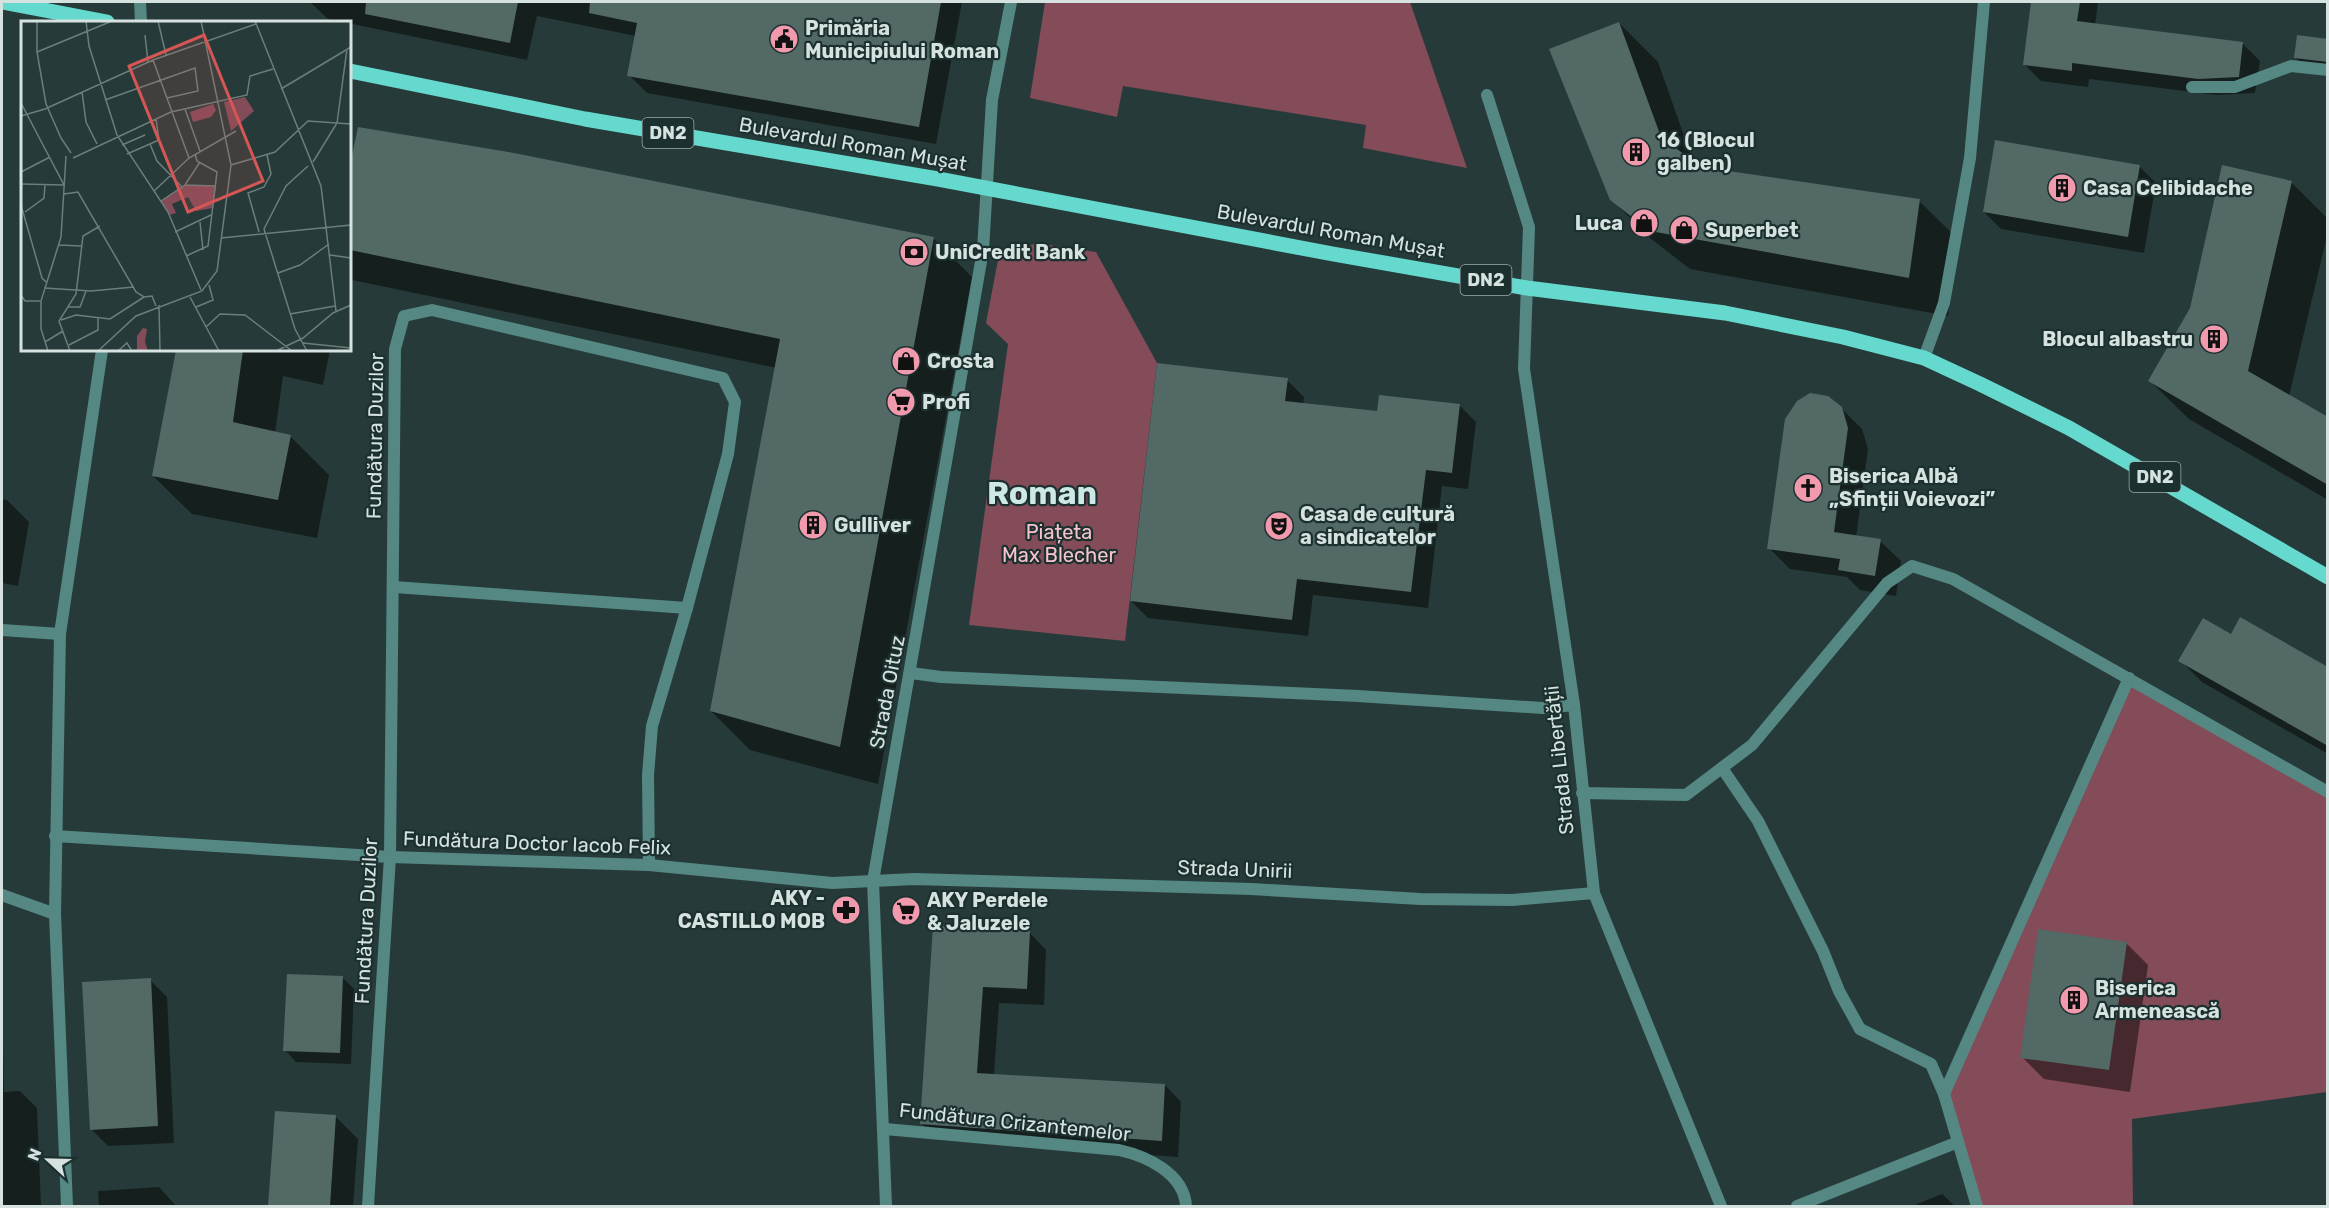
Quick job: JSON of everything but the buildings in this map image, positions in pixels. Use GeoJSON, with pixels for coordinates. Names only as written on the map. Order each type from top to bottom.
{"type":"FeatureCollection","features":[{"type":"Feature","properties":{"kind":"main road"},"geometry":{"type":"LineString","coordinates":[[2,2],[103,21]]}},
{"type":"Feature","properties":{"kind":"main road","name":"Bulevardul Roman Mușat"},"geometry":{"type":"LineString","coordinates":[[351,71],[585,119],[988,189],[1527,288],[1725,313],[1843,337],[1924,358],[2069,428],[2328,576]]}},
{"type":"Feature","properties":{"kind":"street"},"geometry":{"type":"LineString","coordinates":[[140,2],[141,21]]}},
{"type":"Feature","properties":{"kind":"street","name":"Strada Oituz"},"geometry":{"type":"LineString","coordinates":[[886,1206],[885,1129],[873,881],[983,250],[992,100],[1011,2]]}},
{"type":"Feature","properties":{"kind":"street"},"geometry":{"type":"LineString","coordinates":[[1924,358],[1944,303],[1970,158],[1984,2]]}},
{"type":"Feature","properties":{"kind":"street"},"geometry":{"type":"LineString","coordinates":[[2192,87],[2246,85],[2291,66],[2328,70]]}},
{"type":"Feature","properties":{"kind":"street","name":"Strada Libertății"},"geometry":{"type":"LineString","coordinates":[[1487,95],[1529,227],[1524,369],[1574,705],[1594,893],[1721,1206]]}},
{"type":"Feature","properties":{"kind":"street","name":"Fundătura Duzilor"},"geometry":{"type":"LineString","coordinates":[[368,1206],[390,857],[395,349],[404,316],[432,310],[723,378],[735,402],[728,454],[687,608],[652,726],[648,775],[649,865]]}},
{"type":"Feature","properties":{"kind":"street"},"geometry":{"type":"LineString","coordinates":[[67,1206],[55,914],[60,634],[102,351]]}},
{"type":"Feature","properties":{"kind":"street"},"geometry":{"type":"LineString","coordinates":[[1582,793],[1686,795],[1752,745],[1887,583],[1911,566],[1953,579],[2328,792]]}},
{"type":"Feature","properties":{"kind":"street"},"geometry":{"type":"LineString","coordinates":[[394,587],[687,608]]}},
{"type":"Feature","properties":{"kind":"street"},"geometry":{"type":"LineString","coordinates":[[2,630],[60,634]]}},
{"type":"Feature","properties":{"kind":"street"},"geometry":{"type":"LineString","coordinates":[[911,673],[941,677],[1358,696],[1543,708],[1574,705]]}},
{"type":"Feature","properties":{"kind":"street"},"geometry":{"type":"LineString","coordinates":[[1944,1094],[2128,678]]}},
{"type":"Feature","properties":{"kind":"street"},"geometry":{"type":"LineString","coordinates":[[1722,768],[1758,821],[1823,951],[1839,991],[1860,1029],[1931,1064],[1944,1094],[1977,1206]]}},
{"type":"Feature","properties":{"kind":"street","name":"Fundătura Doctor Iacob Felix"},"geometry":{"type":"LineString","coordinates":[[55,836],[390,857],[649,865],[832,882],[873,881]]}},
{"type":"Feature","properties":{"kind":"street","name":"Strada Unirii"},"geometry":{"type":"LineString","coordinates":[[873,881],[914,879],[1251,889],[1489,900],[1594,893]]}},
{"type":"Feature","properties":{"kind":"street"},"geometry":{"type":"LineString","coordinates":[[2,895],[55,914]]}},
{"type":"Feature","properties":{"kind":"street","name":"Fundătura Crizantemelor"},"geometry":{"type":"LineString","coordinates":[[885,1129],[1119,1150],[1142,1155],[1168,1172],[1186,1198],[1186,1206]]}},
{"type":"Feature","properties":{"kind":"street"},"geometry":{"type":"LineString","coordinates":[[1797,1206],[1958,1142]]}},
{"type":"Feature","properties":{"kind":"green space"},"geometry":{"type":"Polygon","coordinates":[[[1045,2],[1410,2],[1467,168],[1363,148],[1366,125],[1123,86],[1117,117],[1030,98],[1045,2]]]}},
{"type":"Feature","properties":{"kind":"green space","name":"Piațeta Max Blecher"},"geometry":{"type":"Polygon","coordinates":[[[1036,243],[1096,252],[1157,363],[1125,641],[969,625],[1008,344],[986,323],[998,260],[1036,243]]]}},
{"type":"Feature","properties":{"kind":"green space"},"geometry":{"type":"Polygon","coordinates":[[[2129,678],[2327,792],[2327,1092],[2132,1119],[2133,1206],[1977,1206],[1944,1094],[2129,678]]]}},
{"type":"Feature","properties":{"kind":"place","name":"Primăria Municipiului Roman"},"geometry":{"type":"Point","coordinates":[784,39]}},
{"type":"Feature","properties":{"kind":"place","name":"16 (Blocul galben)"},"geometry":{"type":"Point","coordinates":[1636,152]}},
{"type":"Feature","properties":{"kind":"place","name":"Casa Celibidache"},"geometry":{"type":"Point","coordinates":[2062,188]}},
{"type":"Feature","properties":{"kind":"place","name":"Luca"},"geometry":{"type":"Point","coordinates":[1644,223]}},
{"type":"Feature","properties":{"kind":"place","name":"Superbet"},"geometry":{"type":"Point","coordinates":[1684,230]}},
{"type":"Feature","properties":{"kind":"place","name":"UniCredit Bank"},"geometry":{"type":"Point","coordinates":[914,252]}},
{"type":"Feature","properties":{"kind":"place","name":"Blocul albastru"},"geometry":{"type":"Point","coordinates":[2214,339]}},
{"type":"Feature","properties":{"kind":"place","name":"Crosta"},"geometry":{"type":"Point","coordinates":[906,361]}},
{"type":"Feature","properties":{"kind":"place","name":"Profi"},"geometry":{"type":"Point","coordinates":[901,402]}},
{"type":"Feature","properties":{"kind":"place","name":"Biserica Albă „Sfinții Voievozi”"},"geometry":{"type":"Point","coordinates":[1808,488]}},
{"type":"Feature","properties":{"kind":"place","name":"Gulliver"},"geometry":{"type":"Point","coordinates":[813,525]}},
{"type":"Feature","properties":{"kind":"place","name":"Casa de cultură a sindicatelor"},"geometry":{"type":"Point","coordinates":[1279,526]}},
{"type":"Feature","properties":{"kind":"place","name":"AKY - CASTILLO MOB"},"geometry":{"type":"Point","coordinates":[846,910]}},
{"type":"Feature","properties":{"kind":"place","name":"AKY Perdele & Jaluzele"},"geometry":{"type":"Point","coordinates":[906,911]}},
{"type":"Feature","properties":{"kind":"place","name":"Biserica Armenească"},"geometry":{"type":"Point","coordinates":[2074,1000]}},
{"type":"Feature","properties":{"kind":"district","name":"Roman"},"geometry":{"type":"Point","coordinates":[1042,493]}}]}
